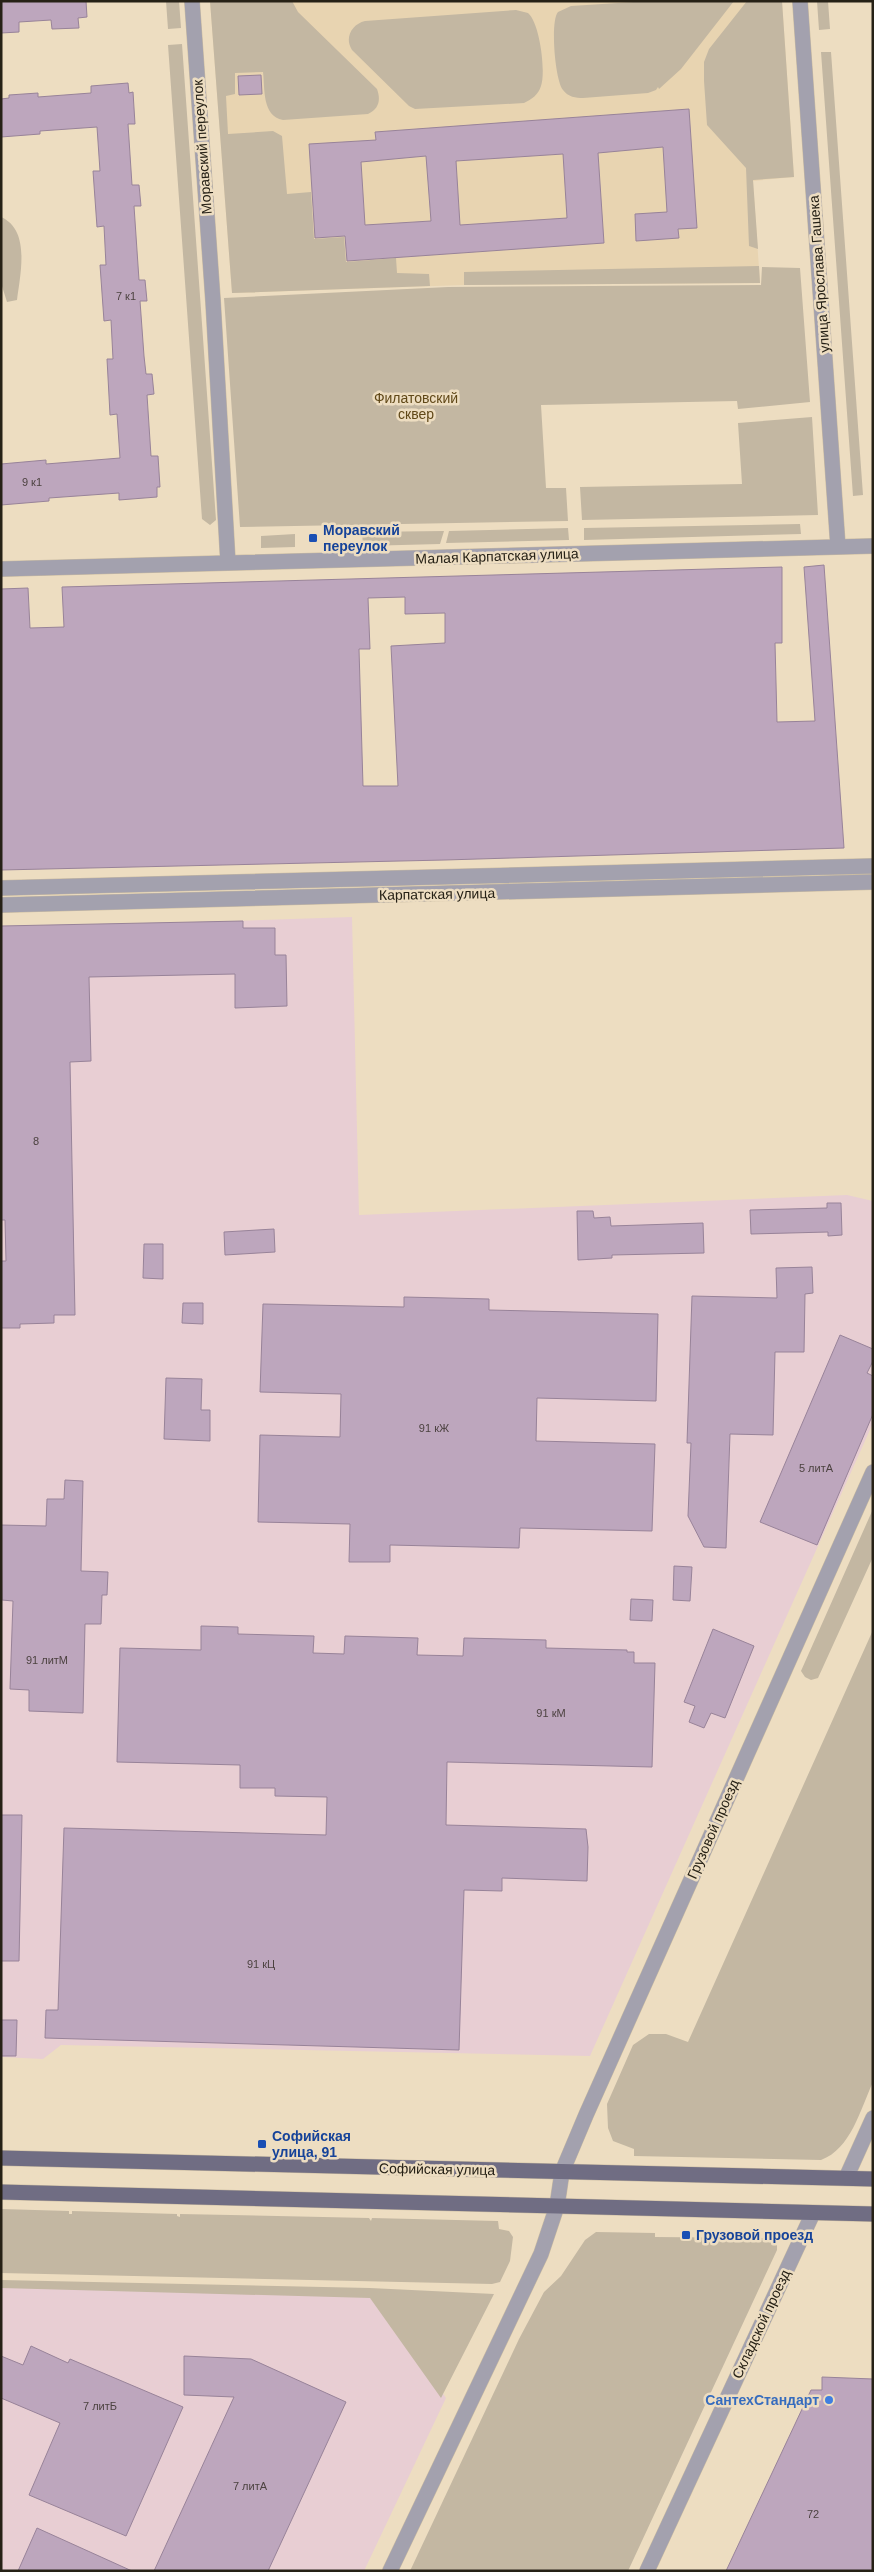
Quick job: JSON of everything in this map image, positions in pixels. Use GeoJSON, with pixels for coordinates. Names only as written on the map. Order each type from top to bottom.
{"type":"FeatureCollection","features":[{"type":"Feature","properties":{"kind":"main road","name":"Софийская улица"},"geometry":{"type":"LineString","coordinates":[[1,2158],[873,2179]]}},
{"type":"Feature","properties":{"kind":"main road"},"geometry":{"type":"LineString","coordinates":[[1,2192],[873,2214]]}},
{"type":"Feature","properties":{"kind":"street","name":"Моравский переулок"},"geometry":{"type":"LineString","coordinates":[[192,1],[213,302],[228,563]]}},
{"type":"Feature","properties":{"kind":"street","name":"улица Ярослава Гашека"},"geometry":{"type":"LineString","coordinates":[[800,1],[838,547]]}},
{"type":"Feature","properties":{"kind":"street","name":"Малая Карпатская улица"},"geometry":{"type":"LineString","coordinates":[[1,569],[873,546]]}},
{"type":"Feature","properties":{"kind":"street","name":"Карпатская улица"},"geometry":{"type":"LineString","coordinates":[[1,888],[873,866]]}},
{"type":"Feature","properties":{"kind":"street","name":"Карпатская улица"},"geometry":{"type":"LineString","coordinates":[[1,905],[873,882]]}},
{"type":"Feature","properties":{"kind":"street","name":"Грузовой проезд"},"geometry":{"type":"LineString","coordinates":[[390,2571],[541,2254],[557,2206],[562,2172],[590,2106],[873,1472]]}},
{"type":"Feature","properties":{"kind":"street"},"geometry":{"type":"LineString","coordinates":[[846,2178],[873,2118]]}},
{"type":"Feature","properties":{"kind":"street","name":"Складской проезд"},"geometry":{"type":"LineString","coordinates":[[647,2571],[813,2213]]}},
{"type":"Feature","properties":{"kind":"shaded area"},"geometry":{"type":"Polygon","coordinates":[[[210,1],[782,1],[794,177],[753,181],[760,283],[464,285],[232,293],[210,1]]]}},
{"type":"Feature","properties":{"kind":"shaded area"},"geometry":{"type":"Polygon","coordinates":[[[352,917],[359,1215],[847,1195],[873,1201],[873,1423],[590,2056],[61,2045],[43,2059],[1,2057],[1,929],[352,917]]]}},
{"type":"Feature","properties":{"kind":"shaded area"},"geometry":{"type":"Polygon","coordinates":[[[1,2283],[377,2296],[446,2398],[364,2571],[1,2571],[1,2283]]]}},
{"type":"Feature","properties":{"kind":"green space"},"geometry":{"type":"Polygon","coordinates":[[[166,1],[179,1],[181,28],[168,29],[166,1]]]}},
{"type":"Feature","properties":{"kind":"green space"},"geometry":{"type":"Polygon","coordinates":[[[210,1],[292,1],[298,12],[377,89],[379,97],[377,107],[368,114],[283,120],[271,113],[268,108],[263,72],[235,73],[235,94],[226,96],[228,134],[273,131],[282,136],[287,194],[311,192],[314,239],[344,237],[346,262],[396,258],[397,273],[429,274],[430,286],[232,293],[210,1]]]}},
{"type":"Feature","properties":{"kind":"green space"},"geometry":{"type":"Polygon","coordinates":[[[649,1],[734,1],[681,69],[659,89],[658,87],[656,90],[648,93],[583,98],[572,97],[567,94],[560,84],[554,51],[554,27],[558,12],[571,6],[649,1]]]}},
{"type":"Feature","properties":{"kind":"green space"},"geometry":{"type":"Polygon","coordinates":[[[747,1],[782,1],[794,177],[753,180],[758,249],[749,246],[746,168],[707,125],[704,81],[704,62],[709,49],[747,1]]]}},
{"type":"Feature","properties":{"kind":"green space"},"geometry":{"type":"Polygon","coordinates":[[[817,1],[828,1],[830,29],[819,30],[817,1]]]}},
{"type":"Feature","properties":{"kind":"green space"},"geometry":{"type":"Polygon","coordinates":[[[516,10],[528,13],[532,18],[539,37],[543,70],[540,89],[530,100],[524,103],[415,109],[409,106],[352,50],[349,41],[353,28],[365,21],[516,10]]]}},
{"type":"Feature","properties":{"kind":"green space"},"geometry":{"type":"Polygon","coordinates":[[[182,44],[216,520],[210,525],[202,519],[168,45],[182,44]]]}},
{"type":"Feature","properties":{"kind":"green space"},"geometry":{"type":"Polygon","coordinates":[[[821,52],[831,52],[863,495],[853,496],[821,52]]]}},
{"type":"Feature","properties":{"kind":"green space"},"geometry":{"type":"Polygon","coordinates":[[[1,217],[10,223],[17,232],[21,254],[17,300],[7,302],[1,283],[1,217]]]}},
{"type":"Feature","properties":{"kind":"green space"},"geometry":{"type":"Polygon","coordinates":[[[759,266],[760,283],[464,285],[464,272],[759,266]]]}},
{"type":"Feature","properties":{"kind":"green space","name":"Филатовский сквер"},"geometry":{"type":"Polygon","coordinates":[[[762,267],[800,268],[810,402],[738,409],[737,401],[541,405],[546,488],[566,488],[568,521],[240,527],[224,298],[448,287],[761,285],[762,267]]]}},
{"type":"Feature","properties":{"kind":"green space"},"geometry":{"type":"Polygon","coordinates":[[[812,417],[818,515],[582,520],[580,487],[742,484],[738,423],[812,417]]]}},
{"type":"Feature","properties":{"kind":"green space"},"geometry":{"type":"Polygon","coordinates":[[[800,524],[801,534],[584,540],[584,528],[800,524]]]}},
{"type":"Feature","properties":{"kind":"green space"},"geometry":{"type":"Polygon","coordinates":[[[568,528],[569,540],[446,543],[449,531],[568,528]]]}},
{"type":"Feature","properties":{"kind":"green space"},"geometry":{"type":"Polygon","coordinates":[[[444,531],[440,544],[363,546],[362,532],[444,531]]]}},
{"type":"Feature","properties":{"kind":"green space"},"geometry":{"type":"Polygon","coordinates":[[[295,534],[295,547],[261,548],[261,536],[295,534]]]}},
{"type":"Feature","properties":{"kind":"green space"},"geometry":{"type":"Polygon","coordinates":[[[873,1509],[873,1557],[818,1678],[811,1680],[805,1677],[801,1671],[873,1509]]]}},
{"type":"Feature","properties":{"kind":"green space"},"geometry":{"type":"Polygon","coordinates":[[[873,1630],[873,2082],[859,2116],[840,2147],[831,2155],[821,2160],[634,2156],[634,2149],[613,2141],[608,2128],[607,2104],[633,2045],[649,2034],[666,2034],[688,2042],[873,1630]]]}},
{"type":"Feature","properties":{"kind":"green space"},"geometry":{"type":"Polygon","coordinates":[[[1,2209],[69,2211],[69,2214],[72,2214],[72,2211],[177,2214],[180,2217],[180,2214],[369,2218],[371,2221],[372,2218],[498,2221],[499,2229],[509,2231],[513,2237],[510,2261],[500,2282],[492,2284],[1,2273],[1,2209]]]}},
{"type":"Feature","properties":{"kind":"green space"},"geometry":{"type":"Polygon","coordinates":[[[596,2232],[655,2233],[655,2237],[768,2238],[777,2245],[777,2250],[628,2571],[410,2571],[519,2339],[544,2292],[561,2276],[585,2240],[596,2232]]]}},
{"type":"Feature","properties":{"kind":"green space"},"geometry":{"type":"Polygon","coordinates":[[[1,2280],[370,2288],[494,2294],[441,2398],[370,2298],[1,2288],[1,2280]]]}},
{"type":"Feature","properties":{"kind":"building"},"geometry":{"type":"Polygon","coordinates":[[[1,1],[86,1],[87,17],[78,18],[79,28],[52,29],[51,20],[19,22],[19,32],[1,33],[1,1]]]}},
{"type":"Feature","properties":{"kind":"building"},"geometry":{"type":"Polygon","coordinates":[[[261,75],[262,94],[239,95],[238,76],[261,75]]]}},
{"type":"Feature","properties":{"kind":"building"},"geometry":{"type":"Polygon","coordinates":[[[128,83],[129,93],[133,92],[135,124],[128,124],[132,185],[139,185],[141,206],[134,206],[139,280],[145,280],[147,301],[140,301],[146,374],[152,374],[154,394],[147,395],[151,456],[158,456],[160,487],[157,487],[157,497],[119,500],[119,493],[49,498],[49,501],[1,505],[1,464],[46,460],[46,464],[120,458],[117,414],[110,415],[107,359],[113,359],[111,320],[104,321],[100,265],[106,265],[104,226],[97,227],[93,171],[100,171],[97,127],[40,131],[40,134],[1,137],[1,99],[9,98],[9,95],[38,93],[38,97],[91,93],[91,86],[128,83]]]}},
{"type":"Feature","properties":{"kind":"building"},"geometry":{"type":"Polygon","coordinates":[[[689,109],[697,228],[678,229],[679,238],[636,241],[635,214],[667,212],[663,147],[598,153],[604,243],[347,261],[345,236],[315,238],[309,144],[376,140],[375,132],[689,109]],[[563,154],[456,161],[460,225],[567,218],[563,154]],[[426,156],[361,162],[365,225],[431,221],[426,156]]]}},
{"type":"Feature","properties":{"kind":"building"},"geometry":{"type":"Polygon","coordinates":[[[824,565],[844,848],[445,860],[1,870],[1,589],[28,588],[30,628],[64,627],[62,587],[782,567],[782,643],[775,643],[777,722],[815,721],[804,567],[824,565]],[[405,597],[368,598],[370,649],[359,649],[363,786],[398,786],[391,646],[445,643],[445,613],[405,614],[405,597]]]}},
{"type":"Feature","properties":{"kind":"building"},"geometry":{"type":"Polygon","coordinates":[[[243,921],[243,928],[275,928],[275,955],[286,955],[287,1006],[235,1008],[235,974],[89,977],[91,1061],[70,1062],[75,1315],[54,1315],[54,1323],[20,1324],[20,1328],[1,1328],[1,1261],[6,1261],[5,1220],[1,1220],[1,926],[243,921]]]}},
{"type":"Feature","properties":{"kind":"building"},"geometry":{"type":"Polygon","coordinates":[[[827,1203],[841,1203],[842,1235],[828,1236],[828,1232],[751,1234],[750,1210],[827,1208],[827,1203]]]}},
{"type":"Feature","properties":{"kind":"building"},"geometry":{"type":"Polygon","coordinates":[[[577,1211],[593,1211],[594,1218],[610,1217],[611,1226],[703,1223],[704,1253],[612,1255],[612,1258],[578,1260],[577,1211]]]}},
{"type":"Feature","properties":{"kind":"building"},"geometry":{"type":"Polygon","coordinates":[[[274,1229],[275,1252],[225,1255],[224,1232],[274,1229]]]}},
{"type":"Feature","properties":{"kind":"building"},"geometry":{"type":"Polygon","coordinates":[[[144,1244],[163,1244],[163,1279],[143,1278],[144,1244]]]}},
{"type":"Feature","properties":{"kind":"building"},"geometry":{"type":"Polygon","coordinates":[[[812,1267],[813,1293],[805,1294],[804,1352],[775,1352],[773,1435],[730,1434],[726,1548],[704,1547],[688,1516],[691,1443],[687,1443],[692,1296],[777,1298],[776,1268],[812,1267]]]}},
{"type":"Feature","properties":{"kind":"building"},"geometry":{"type":"Polygon","coordinates":[[[404,1297],[489,1299],[489,1310],[658,1314],[656,1401],[537,1398],[536,1441],[655,1444],[652,1531],[520,1528],[519,1548],[390,1545],[390,1562],[349,1562],[350,1524],[258,1522],[260,1435],[340,1437],[341,1394],[260,1392],[263,1304],[404,1307],[404,1297]]]}},
{"type":"Feature","properties":{"kind":"building"},"geometry":{"type":"Polygon","coordinates":[[[183,1303],[203,1303],[203,1324],[182,1323],[183,1303]]]}},
{"type":"Feature","properties":{"kind":"building"},"geometry":{"type":"Polygon","coordinates":[[[840,1335],[873,1349],[873,1361],[867,1373],[873,1376],[873,1414],[817,1545],[760,1522],[840,1335]]]}},
{"type":"Feature","properties":{"kind":"building"},"geometry":{"type":"Polygon","coordinates":[[[166,1378],[202,1379],[201,1410],[210,1410],[210,1441],[164,1439],[166,1378]]]}},
{"type":"Feature","properties":{"kind":"building"},"geometry":{"type":"Polygon","coordinates":[[[65,1480],[83,1481],[81,1571],[108,1572],[107,1595],[102,1595],[101,1624],[85,1624],[83,1713],[29,1711],[29,1690],[10,1689],[13,1601],[2,1600],[1,1525],[46,1526],[47,1499],[64,1499],[65,1480]]]}},
{"type":"Feature","properties":{"kind":"building"},"geometry":{"type":"Polygon","coordinates":[[[674,1566],[692,1567],[690,1601],[673,1600],[674,1566]]]}},
{"type":"Feature","properties":{"kind":"building"},"geometry":{"type":"Polygon","coordinates":[[[631,1599],[653,1600],[652,1621],[630,1620],[631,1599]]]}},
{"type":"Feature","properties":{"kind":"building"},"geometry":{"type":"Polygon","coordinates":[[[201,1626],[238,1627],[238,1634],[314,1636],[313,1653],[344,1654],[345,1636],[418,1638],[417,1655],[463,1656],[464,1638],[546,1640],[546,1648],[627,1650],[627,1652],[634,1652],[634,1663],[655,1663],[652,1767],[447,1762],[446,1825],[586,1829],[588,1847],[587,1881],[502,1878],[502,1891],[464,1890],[459,2050],[45,2038],[46,2010],[58,2010],[64,1828],[326,1835],[327,1797],[275,1796],[275,1788],[240,1788],[240,1765],[117,1762],[120,1648],[201,1650],[201,1626]]]}},
{"type":"Feature","properties":{"kind":"building"},"geometry":{"type":"Polygon","coordinates":[[[713,1629],[754,1646],[725,1718],[711,1713],[704,1728],[689,1722],[695,1706],[684,1702],[713,1629]]]}},
{"type":"Feature","properties":{"kind":"building"},"geometry":{"type":"Polygon","coordinates":[[[1,1815],[22,1815],[19,1961],[1,1961],[1,1815]]]}},
{"type":"Feature","properties":{"kind":"building"},"geometry":{"type":"Polygon","coordinates":[[[1,2020],[17,2020],[16,2056],[1,2056],[1,2020]]]}},
{"type":"Feature","properties":{"kind":"building"},"geometry":{"type":"Polygon","coordinates":[[[31,2346],[68,2363],[70,2359],[183,2407],[126,2536],[29,2495],[60,2423],[1,2398],[1,2356],[23,2365],[31,2346]]]}},
{"type":"Feature","properties":{"kind":"building"},"geometry":{"type":"Polygon","coordinates":[[[184,2356],[251,2359],[346,2402],[268,2571],[154,2571],[234,2397],[184,2395],[184,2356]]]}},
{"type":"Feature","properties":{"kind":"building"},"geometry":{"type":"Polygon","coordinates":[[[822,2377],[873,2379],[873,2571],[726,2571],[811,2390],[822,2390],[822,2377]]]}},
{"type":"Feature","properties":{"kind":"building"},"geometry":{"type":"Polygon","coordinates":[[[37,2528],[132,2571],[18,2571],[37,2528]]]}},
{"type":"Feature","properties":{"kind":"place","name":"Моравский переулок"},"geometry":{"type":"Point","coordinates":[313,538]}},
{"type":"Feature","properties":{"kind":"place","name":"Софийская улица, 91"},"geometry":{"type":"Point","coordinates":[262,2144]}},
{"type":"Feature","properties":{"kind":"place","name":"Грузовой проезд"},"geometry":{"type":"Point","coordinates":[686,2235]}},
{"type":"Feature","properties":{"kind":"place","name":"СантехСтандарт"},"geometry":{"type":"Point","coordinates":[829,2400]}}]}
